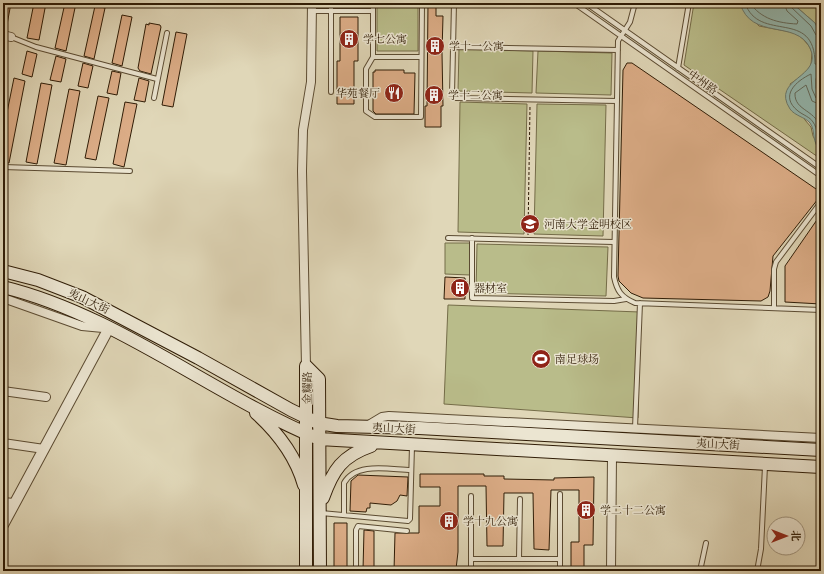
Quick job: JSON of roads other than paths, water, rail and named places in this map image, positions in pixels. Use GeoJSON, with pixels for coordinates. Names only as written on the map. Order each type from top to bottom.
{"type":"FeatureCollection","features":[{"type":"Feature","properties":{"kind":"main road","name":"夷山大街"},"geometry":{"type":"LineString","coordinates":[[3,271],[38,280],[86,299],[318,423],[337,426],[821,450]]}},
{"type":"Feature","properties":{"kind":"main road","name":"夷山大街"},"geometry":{"type":"LineString","coordinates":[[3,287],[57,304],[109,328],[243,401],[306,434],[319,439],[821,467]]}},
{"type":"Feature","properties":{"kind":"main road","name":"金耀路"},"geometry":{"type":"LineString","coordinates":[[306,366],[306,571]]}},
{"type":"Feature","properties":{"kind":"main road","name":"金耀路"},"geometry":{"type":"LineString","coordinates":[[306,366],[319,379],[318,423],[320,571]]}},
{"type":"Feature","properties":{"kind":"main road"},"geometry":{"type":"LineString","coordinates":[[243,401],[266,422],[291,454],[303,482],[307,499]]}},
{"type":"Feature","properties":{"kind":"main road"},"geometry":{"type":"LineString","coordinates":[[320,511],[330,478],[339,464],[358,450],[378,443]]}},
{"type":"Feature","properties":{"kind":"street"},"geometry":{"type":"LineString","coordinates":[[306,366],[302,170],[303,130],[311,82],[312,7]]}},
{"type":"Feature","properties":{"kind":"street"},"geometry":{"type":"LineString","coordinates":[[3,298],[82,326],[109,328],[3,525]]}},
{"type":"Feature","properties":{"kind":"street"},"geometry":{"type":"LineString","coordinates":[[3,390],[46,396]]}},
{"type":"Feature","properties":{"kind":"street"},"geometry":{"type":"LineString","coordinates":[[366,427],[382,417],[389,416],[821,438]]}},
{"type":"Feature","properties":{"kind":"street"},"geometry":{"type":"LineString","coordinates":[[3,443],[44,449]]}},
{"type":"Feature","properties":{"kind":"street"},"geometry":{"type":"LineString","coordinates":[[611,571],[612,456]]}},
{"type":"Feature","properties":{"kind":"street"},"geometry":{"type":"LineString","coordinates":[[3,502],[14,503]]}},
{"type":"Feature","properties":{"kind":"lane"},"geometry":{"type":"LineString","coordinates":[[331,3],[331,92]]}},
{"type":"Feature","properties":{"kind":"lane"},"geometry":{"type":"LineString","coordinates":[[373,3],[373,57],[366,69],[366,111],[375,117],[421,117],[422,3]]}},
{"type":"Feature","properties":{"kind":"lane"},"geometry":{"type":"LineString","coordinates":[[454,3],[452,94],[456,98],[617,101]]}},
{"type":"Feature","properties":{"kind":"lane","name":"中州路"},"geometry":{"type":"LineString","coordinates":[[574,3],[821,176]]}},
{"type":"Feature","properties":{"kind":"lane","name":"中州路"},"geometry":{"type":"LineString","coordinates":[[586,3],[821,168]]}},
{"type":"Feature","properties":{"kind":"lane"},"geometry":{"type":"LineString","coordinates":[[635,3],[630,22],[620,36],[618,50],[614,242],[614,277],[616,288],[621,296],[640,303],[821,310]]}},
{"type":"Feature","properties":{"kind":"lane"},"geometry":{"type":"LineString","coordinates":[[678,68],[689,3]]}},
{"type":"Feature","properties":{"kind":"lane"},"geometry":{"type":"LineString","coordinates":[[312,7],[331,11],[373,11]]}},
{"type":"Feature","properties":{"kind":"lane"},"geometry":{"type":"LineString","coordinates":[[154,98],[166,33]]}},
{"type":"Feature","properties":{"kind":"lane"},"geometry":{"type":"LineString","coordinates":[[7,36],[58,53],[157,79]]}},
{"type":"Feature","properties":{"kind":"lane"},"geometry":{"type":"LineString","coordinates":[[453,47],[618,50]]}},
{"type":"Feature","properties":{"kind":"lane"},"geometry":{"type":"LineString","coordinates":[[373,57],[421,57]]}},
{"type":"Feature","properties":{"kind":"lane"},"geometry":{"type":"LineString","coordinates":[[3,167],[130,171]]}},
{"type":"Feature","properties":{"kind":"lane"},"geometry":{"type":"LineString","coordinates":[[774,308],[774,269],[776,262],[821,202]]}},
{"type":"Feature","properties":{"kind":"lane"},"geometry":{"type":"LineString","coordinates":[[448,238],[614,242]]}},
{"type":"Feature","properties":{"kind":"lane"},"geometry":{"type":"LineString","coordinates":[[472,238],[472,298],[614,301],[627,299]]}},
{"type":"Feature","properties":{"kind":"lane"},"geometry":{"type":"LineString","coordinates":[[635,428],[640,303]]}},
{"type":"Feature","properties":{"kind":"lane"},"geometry":{"type":"LineString","coordinates":[[320,511],[344,515],[408,521],[410,519],[412,445]]}},
{"type":"Feature","properties":{"kind":"lane"},"geometry":{"type":"LineString","coordinates":[[757,571],[761,549],[765,464]]}},
{"type":"Feature","properties":{"kind":"lane"},"geometry":{"type":"LineString","coordinates":[[344,515],[344,483],[359,470],[412,470]]}},
{"type":"Feature","properties":{"kind":"lane"},"geometry":{"type":"LineString","coordinates":[[560,494],[560,571]]}},
{"type":"Feature","properties":{"kind":"lane"},"geometry":{"type":"LineString","coordinates":[[471,496],[471,571]]}},
{"type":"Feature","properties":{"kind":"lane"},"geometry":{"type":"LineString","coordinates":[[520,498],[520,560]]}},
{"type":"Feature","properties":{"kind":"lane"},"geometry":{"type":"LineString","coordinates":[[356,571],[356,530],[358,526],[407,532]]}},
{"type":"Feature","properties":{"kind":"lane"},"geometry":{"type":"LineString","coordinates":[[700,571],[706,543]]}},
{"type":"Feature","properties":{"kind":"lane"},"geometry":{"type":"LineString","coordinates":[[471,559],[560,560]]}},
{"type":"Feature","properties":{"kind":"water"},"geometry":{"type":"Polygon","coordinates":[[[740,3],[792,3],[815,23],[821,35],[821,65],[816,79],[816,88],[821,99],[821,151],[816,144],[813,129],[810,123],[790,109],[786,99],[787,91],[791,84],[810,66],[812,58],[810,48],[803,39],[795,34],[763,26],[754,22],[746,15],[740,3]]]}},
{"type":"Feature","properties":{"kind":"place","name":"学七公寓"},"geometry":{"type":"Point","coordinates":[349,39]}},
{"type":"Feature","properties":{"kind":"place","name":"学十一公寓"},"geometry":{"type":"Point","coordinates":[435,46]}},
{"type":"Feature","properties":{"kind":"place","name":"华苑餐厅"},"geometry":{"type":"Point","coordinates":[394,93]}},
{"type":"Feature","properties":{"kind":"place","name":"学十二公寓"},"geometry":{"type":"Point","coordinates":[434,95]}},
{"type":"Feature","properties":{"kind":"place","name":"河南大学金明校区"},"geometry":{"type":"Point","coordinates":[530,224]}},
{"type":"Feature","properties":{"kind":"place","name":"器材室"},"geometry":{"type":"Point","coordinates":[460,288]}},
{"type":"Feature","properties":{"kind":"place","name":"南足球场"},"geometry":{"type":"Point","coordinates":[541,359]}},
{"type":"Feature","properties":{"kind":"place","name":"学二十二公寓"},"geometry":{"type":"Point","coordinates":[586,510]}},
{"type":"Feature","properties":{"kind":"place","name":"学十九公寓"},"geometry":{"type":"Point","coordinates":[449,521]}}]}
